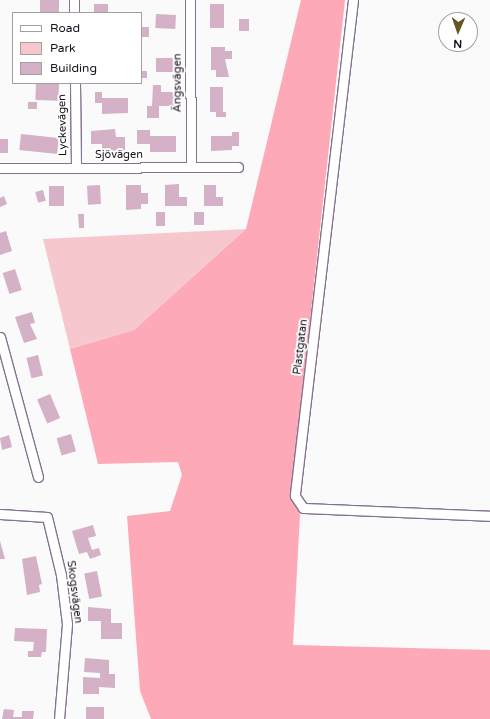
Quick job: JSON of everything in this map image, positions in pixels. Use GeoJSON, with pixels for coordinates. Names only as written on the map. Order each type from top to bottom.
{"type":"FeatureCollection","features":[{"type":"Feature","properties":{"kind":"street"},"geometry":{"type":"LineString","coordinates":[[74,0],[74,12]]}},
{"type":"Feature","properties":{"kind":"street","name":"Ängsvägen"},"geometry":{"type":"LineString","coordinates":[[190,0],[191,167]]}},
{"type":"Feature","properties":{"kind":"street","name":"Plastgatan"},"geometry":{"type":"LineString","coordinates":[[353,0],[295,496],[303,508],[490,516]]}},
{"type":"Feature","properties":{"kind":"street","name":"Lyckevägen"},"geometry":{"type":"LineString","coordinates":[[75,84],[76,167]]}},
{"type":"Feature","properties":{"kind":"street","name":"Sjövägen"},"geometry":{"type":"LineString","coordinates":[[0,168],[238,167]]}},
{"type":"Feature","properties":{"kind":"street"},"geometry":{"type":"LineString","coordinates":[[0,337],[38,476]]}},
{"type":"Feature","properties":{"kind":"street","name":"Skogsvägen"},"geometry":{"type":"LineString","coordinates":[[0,514],[47,517],[61,575],[67,624],[59,719]]}},
{"type":"Feature","properties":{"kind":"green space"},"geometry":{"type":"Polygon","coordinates":[[[246,229],[134,330],[70,349],[43,239],[246,229]]]}},
{"type":"Feature","properties":{"kind":"shaded area"},"geometry":{"type":"Polygon","coordinates":[[[301,0],[345,0],[291,495],[300,515],[293,645],[490,650],[490,719],[151,719],[140,691],[127,516],[170,511],[182,475],[178,462],[98,464],[70,349],[134,330],[246,229],[301,0]]]}},
{"type":"Feature","properties":{"kind":"building"},"geometry":{"type":"Polygon","coordinates":[[[40,0],[59,0],[59,12],[40,12],[40,0]]]}},
{"type":"Feature","properties":{"kind":"building"},"geometry":{"type":"Polygon","coordinates":[[[94,4],[108,4],[108,12],[94,12],[94,4]]]}},
{"type":"Feature","properties":{"kind":"building"},"geometry":{"type":"Polygon","coordinates":[[[210,4],[224,4],[224,28],[210,28],[210,4]]]}},
{"type":"Feature","properties":{"kind":"building"},"geometry":{"type":"Polygon","coordinates":[[[156,14],[176,15],[175,29],[155,28],[156,14]]]}},
{"type":"Feature","properties":{"kind":"building"},"geometry":{"type":"Polygon","coordinates":[[[239,19],[249,19],[249,31],[239,31],[239,19]]]}},
{"type":"Feature","properties":{"kind":"building"},"geometry":{"type":"Polygon","coordinates":[[[142,27],[149,27],[149,37],[142,37],[142,27]]]}},
{"type":"Feature","properties":{"kind":"building"},"geometry":{"type":"Polygon","coordinates":[[[211,47],[225,47],[225,51],[232,51],[232,59],[225,59],[229,77],[216,77],[216,70],[211,70],[211,47]]]}},
{"type":"Feature","properties":{"kind":"building"},"geometry":{"type":"Polygon","coordinates":[[[156,58],[177,58],[177,72],[156,72],[156,58]]]}},
{"type":"Feature","properties":{"kind":"building"},"geometry":{"type":"Polygon","coordinates":[[[142,71],[147,71],[147,78],[142,78],[142,71]]]}},
{"type":"Feature","properties":{"kind":"building"},"geometry":{"type":"Polygon","coordinates":[[[36,84],[59,84],[58,101],[35,100],[36,84]]]}},
{"type":"Feature","properties":{"kind":"building"},"geometry":{"type":"Polygon","coordinates":[[[153,85],[161,85],[161,92],[176,92],[176,106],[159,106],[159,118],[147,118],[147,106],[152,106],[153,85]]]}},
{"type":"Feature","properties":{"kind":"building"},"geometry":{"type":"Polygon","coordinates":[[[210,87],[223,87],[223,112],[226,112],[226,117],[216,117],[216,112],[210,112],[210,87]]]}},
{"type":"Feature","properties":{"kind":"building"},"geometry":{"type":"Polygon","coordinates":[[[95,92],[102,92],[102,98],[128,98],[128,113],[102,114],[102,103],[95,103],[95,92]]]}},
{"type":"Feature","properties":{"kind":"building"},"geometry":{"type":"Polygon","coordinates":[[[28,102],[37,102],[37,109],[28,109],[28,102]]]}},
{"type":"Feature","properties":{"kind":"building"},"geometry":{"type":"Polygon","coordinates":[[[115,129],[116,137],[125,137],[125,152],[102,153],[102,144],[91,144],[91,131],[115,129]]]}},
{"type":"Feature","properties":{"kind":"building"},"geometry":{"type":"Polygon","coordinates":[[[137,130],[150,130],[150,136],[176,136],[176,152],[150,152],[150,144],[137,144],[137,130]]]}},
{"type":"Feature","properties":{"kind":"building"},"geometry":{"type":"Polygon","coordinates":[[[232,132],[239,132],[239,146],[232,146],[232,150],[211,151],[211,136],[232,136],[232,132]]]}},
{"type":"Feature","properties":{"kind":"building"},"geometry":{"type":"Polygon","coordinates":[[[21,134],[59,138],[57,154],[19,150],[21,134]]]}},
{"type":"Feature","properties":{"kind":"building"},"geometry":{"type":"Polygon","coordinates":[[[0,139],[8,139],[8,153],[0,153],[0,139]]]}},
{"type":"Feature","properties":{"kind":"building"},"geometry":{"type":"Polygon","coordinates":[[[179,184],[179,197],[187,197],[187,206],[165,206],[165,185],[179,184]]]}},
{"type":"Feature","properties":{"kind":"building"},"geometry":{"type":"Polygon","coordinates":[[[100,185],[101,204],[88,205],[87,186],[100,185]]]}},
{"type":"Feature","properties":{"kind":"building"},"geometry":{"type":"Polygon","coordinates":[[[126,185],[141,185],[141,193],[148,193],[148,204],[141,204],[141,209],[126,210],[126,185]]]}},
{"type":"Feature","properties":{"kind":"building"},"geometry":{"type":"Polygon","coordinates":[[[204,185],[216,185],[216,197],[223,197],[223,206],[204,206],[204,185]]]}},
{"type":"Feature","properties":{"kind":"building"},"geometry":{"type":"Polygon","coordinates":[[[49,186],[64,186],[64,206],[49,206],[49,186]]]}},
{"type":"Feature","properties":{"kind":"building"},"geometry":{"type":"Polygon","coordinates":[[[43,190],[46,201],[38,203],[35,192],[43,190]]]}},
{"type":"Feature","properties":{"kind":"building"},"geometry":{"type":"Polygon","coordinates":[[[4,196],[7,204],[0,207],[0,198],[4,196]]]}},
{"type":"Feature","properties":{"kind":"building"},"geometry":{"type":"Polygon","coordinates":[[[156,212],[165,212],[165,226],[156,226],[156,212]]]}},
{"type":"Feature","properties":{"kind":"building"},"geometry":{"type":"Polygon","coordinates":[[[194,212],[204,212],[204,225],[194,225],[194,212]]]}},
{"type":"Feature","properties":{"kind":"building"},"geometry":{"type":"Polygon","coordinates":[[[78,214],[84,214],[84,228],[79,228],[78,214]]]}},
{"type":"Feature","properties":{"kind":"building"},"geometry":{"type":"Polygon","coordinates":[[[6,231],[12,251],[0,255],[0,233],[6,231]]]}},
{"type":"Feature","properties":{"kind":"building"},"geometry":{"type":"Polygon","coordinates":[[[15,269],[22,290],[9,294],[3,273],[15,269]]]}},
{"type":"Feature","properties":{"kind":"building"},"geometry":{"type":"Polygon","coordinates":[[[32,312],[35,323],[30,324],[37,339],[24,343],[15,317],[32,312]]]}},
{"type":"Feature","properties":{"kind":"building"},"geometry":{"type":"Polygon","coordinates":[[[38,355],[43,375],[31,378],[26,358],[38,355]]]}},
{"type":"Feature","properties":{"kind":"building"},"geometry":{"type":"Polygon","coordinates":[[[50,394],[60,418],[47,423],[37,399],[50,394]]]}},
{"type":"Feature","properties":{"kind":"building"},"geometry":{"type":"Polygon","coordinates":[[[71,434],[76,451],[62,455],[57,438],[71,434]]]}},
{"type":"Feature","properties":{"kind":"building"},"geometry":{"type":"Polygon","coordinates":[[[9,435],[12,447],[2,450],[0,438],[9,435]]]}},
{"type":"Feature","properties":{"kind":"building"},"geometry":{"type":"Polygon","coordinates":[[[93,525],[96,536],[88,538],[92,550],[99,548],[101,555],[90,559],[87,552],[79,554],[72,531],[93,525]]]}},
{"type":"Feature","properties":{"kind":"building"},"geometry":{"type":"Polygon","coordinates":[[[0,541],[5,559],[0,559],[0,541]]]}},
{"type":"Feature","properties":{"kind":"building"},"geometry":{"type":"Polygon","coordinates":[[[36,556],[42,584],[39,585],[40,592],[27,595],[22,559],[36,556]]]}},
{"type":"Feature","properties":{"kind":"building"},"geometry":{"type":"Polygon","coordinates":[[[97,571],[102,597],[89,599],[84,573],[97,571]]]}},
{"type":"Feature","properties":{"kind":"building"},"geometry":{"type":"Polygon","coordinates":[[[88,607],[111,609],[111,623],[122,623],[122,639],[101,639],[101,621],[88,621],[88,607]]]}},
{"type":"Feature","properties":{"kind":"building"},"geometry":{"type":"Polygon","coordinates":[[[15,628],[47,629],[46,652],[42,652],[41,657],[28,657],[28,651],[33,651],[34,642],[14,641],[15,628]]]}},
{"type":"Feature","properties":{"kind":"building"},"geometry":{"type":"Polygon","coordinates":[[[85,658],[109,660],[109,674],[115,674],[115,688],[99,687],[99,694],[83,694],[83,677],[100,678],[100,673],[84,672],[85,658]]]}},
{"type":"Feature","properties":{"kind":"building"},"geometry":{"type":"Polygon","coordinates":[[[86,707],[104,707],[104,719],[86,719],[86,707]]]}},
{"type":"Feature","properties":{"kind":"building"},"geometry":{"type":"Polygon","coordinates":[[[4,709],[14,710],[13,717],[22,717],[22,711],[34,711],[33,719],[2,719],[4,709]]]}}]}
